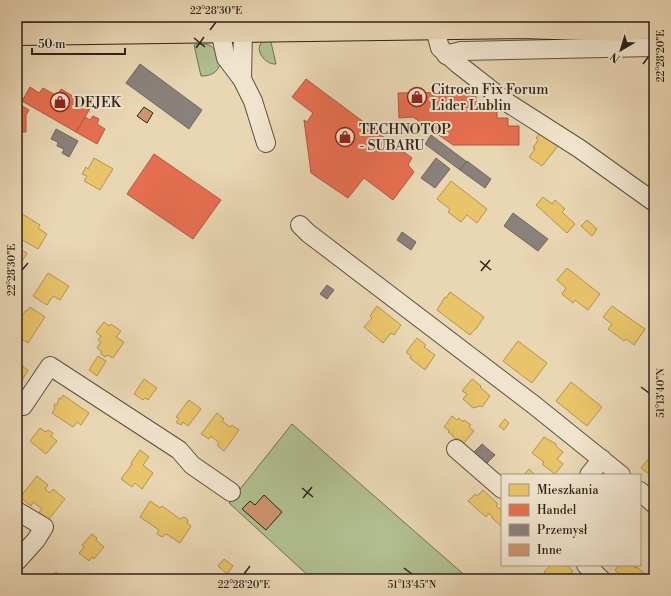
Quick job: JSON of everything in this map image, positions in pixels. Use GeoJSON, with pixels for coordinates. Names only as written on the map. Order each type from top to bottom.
{"type":"FeatureCollection","features":[{"type":"Feature","properties":{"kind":"main road"},"geometry":{"type":"LineString","coordinates":[[17,34],[219,24],[435,29],[520,27],[620,30],[654,26]]}},
{"type":"Feature","properties":{"kind":"street"},"geometry":{"type":"LineString","coordinates":[[219,24],[226,58],[242,79],[253,101],[266,143]]}},
{"type":"Feature","properties":{"kind":"street"},"geometry":{"type":"LineString","coordinates":[[242,24],[242,79]]}},
{"type":"Feature","properties":{"kind":"street"},"geometry":{"type":"LineString","coordinates":[[435,29],[440,48],[446,55],[508,103],[580,149],[654,202]]}},
{"type":"Feature","properties":{"kind":"street"},"geometry":{"type":"LineString","coordinates":[[446,55],[461,51],[654,46]]}},
{"type":"Feature","properties":{"kind":"street"},"geometry":{"type":"LineString","coordinates":[[300,225],[308,233],[534,405],[620,474]]}},
{"type":"Feature","properties":{"kind":"street"},"geometry":{"type":"LineString","coordinates":[[17,406],[23,406],[50,366],[179,450],[192,465],[231,492]]}},
{"type":"Feature","properties":{"kind":"street"},"geometry":{"type":"LineString","coordinates":[[456,449],[501,488]]}},
{"type":"Feature","properties":{"kind":"street"},"geometry":{"type":"LineString","coordinates":[[590,474],[602,459]]}},
{"type":"Feature","properties":{"kind":"street"},"geometry":{"type":"LineString","coordinates":[[641,492],[654,504]]}},
{"type":"Feature","properties":{"kind":"street"},"geometry":{"type":"LineString","coordinates":[[17,511],[44,527],[36,540],[17,561]]}},
{"type":"Feature","properties":{"kind":"street"},"geometry":{"type":"LineString","coordinates":[[587,566],[601,579]]}},
{"type":"Feature","properties":{"kind":"green space"},"geometry":{"type":"Polygon","coordinates":[[[270,38],[276,64],[272,64],[264,59],[259,48],[260,44],[264,40],[270,38]]]}},
{"type":"Feature","properties":{"kind":"green space"},"geometry":{"type":"Polygon","coordinates":[[[206,44],[214,49],[220,64],[217,70],[213,73],[201,76],[194,45],[206,44]]]}},
{"type":"Feature","properties":{"kind":"green space"},"geometry":{"type":"Polygon","coordinates":[[[292,424],[469,579],[312,579],[229,503],[292,424]]]}},
{"type":"Feature","properties":{"kind":"building: Mieszkania"},"geometry":{"type":"Polygon","coordinates":[[[540,133],[558,146],[542,166],[529,157],[535,149],[533,148],[538,140],[536,138],[540,133]]]}},
{"type":"Feature","properties":{"kind":"building: Mieszkania"},"geometry":{"type":"Polygon","coordinates":[[[94,158],[113,169],[100,190],[84,181],[87,176],[82,174],[86,167],[88,169],[94,158]]]}},
{"type":"Feature","properties":{"kind":"building: Mieszkania"},"geometry":{"type":"Polygon","coordinates":[[[451,181],[487,209],[477,223],[467,215],[461,222],[448,212],[450,209],[437,199],[451,181]]]}},
{"type":"Feature","properties":{"kind":"building: Mieszkania"},"geometry":{"type":"Polygon","coordinates":[[[543,197],[552,204],[555,200],[565,209],[562,212],[575,224],[567,233],[536,205],[543,197]]]}},
{"type":"Feature","properties":{"kind":"building: Mieszkania"},"geometry":{"type":"Polygon","coordinates":[[[19,212],[40,225],[38,228],[47,234],[38,249],[17,237],[17,217],[19,212]]]}},
{"type":"Feature","properties":{"kind":"building: Mieszkania"},"geometry":{"type":"Polygon","coordinates":[[[587,220],[597,229],[592,236],[581,226],[587,220]]]}},
{"type":"Feature","properties":{"kind":"building: Mieszkania"},"geometry":{"type":"Polygon","coordinates":[[[21,250],[27,253],[23,260],[17,257],[21,250]]]}},
{"type":"Feature","properties":{"kind":"building: Mieszkania"},"geometry":{"type":"Polygon","coordinates":[[[567,268],[600,294],[588,310],[575,300],[573,303],[562,294],[566,288],[557,280],[567,268]]]}},
{"type":"Feature","properties":{"kind":"building: Mieszkania"},"geometry":{"type":"Polygon","coordinates":[[[48,273],[69,286],[60,300],[53,296],[47,305],[33,296],[48,273]]]}},
{"type":"Feature","properties":{"kind":"building: Mieszkania"},"geometry":{"type":"Polygon","coordinates":[[[650,290],[654,290],[654,303],[650,303],[650,290]]]}},
{"type":"Feature","properties":{"kind":"building: Mieszkania"},"geometry":{"type":"Polygon","coordinates":[[[450,292],[484,317],[470,335],[437,310],[450,292]]]}},
{"type":"Feature","properties":{"kind":"building: Mieszkania"},"geometry":{"type":"Polygon","coordinates":[[[377,306],[401,325],[394,335],[391,333],[383,343],[364,327],[372,318],[370,316],[377,306]]]}},
{"type":"Feature","properties":{"kind":"building: Mieszkania"},"geometry":{"type":"Polygon","coordinates":[[[612,306],[645,329],[634,345],[626,339],[624,341],[608,329],[612,324],[603,317],[612,306]]]}},
{"type":"Feature","properties":{"kind":"building: Mieszkania"},"geometry":{"type":"Polygon","coordinates":[[[30,307],[45,317],[28,343],[17,336],[17,324],[26,310],[27,311],[30,307]]]}},
{"type":"Feature","properties":{"kind":"building: Mieszkania"},"geometry":{"type":"Polygon","coordinates":[[[104,322],[109,326],[111,324],[121,331],[116,337],[124,342],[113,358],[108,355],[105,357],[97,348],[101,342],[98,340],[101,336],[96,332],[104,322]]]}},
{"type":"Feature","properties":{"kind":"building: Mieszkania"},"geometry":{"type":"Polygon","coordinates":[[[417,338],[426,345],[424,347],[435,355],[425,370],[410,358],[411,356],[406,352],[417,338]]]}},
{"type":"Feature","properties":{"kind":"building: Mieszkania"},"geometry":{"type":"Polygon","coordinates":[[[518,341],[547,363],[532,383],[503,361],[518,341]]]}},
{"type":"Feature","properties":{"kind":"building: Mieszkania"},"geometry":{"type":"Polygon","coordinates":[[[98,356],[106,361],[97,376],[89,370],[98,356]]]}},
{"type":"Feature","properties":{"kind":"building: Mieszkania"},"geometry":{"type":"Polygon","coordinates":[[[20,365],[28,370],[21,382],[17,380],[17,369],[20,365]]]}},
{"type":"Feature","properties":{"kind":"building: Mieszkania"},"geometry":{"type":"Polygon","coordinates":[[[144,379],[157,388],[148,400],[145,398],[143,400],[134,394],[144,379]]]}},
{"type":"Feature","properties":{"kind":"building: Mieszkania"},"geometry":{"type":"Polygon","coordinates":[[[472,379],[490,396],[482,407],[480,406],[473,408],[463,399],[467,394],[462,391],[472,379]]]}},
{"type":"Feature","properties":{"kind":"building: Mieszkania"},"geometry":{"type":"Polygon","coordinates":[[[571,382],[602,407],[587,426],[556,401],[571,382]]]}},
{"type":"Feature","properties":{"kind":"building: Mieszkania"},"geometry":{"type":"Polygon","coordinates":[[[63,395],[89,413],[81,425],[77,422],[73,427],[52,413],[55,408],[55,404],[57,405],[59,398],[61,399],[63,395]]]}},
{"type":"Feature","properties":{"kind":"building: Mieszkania"},"geometry":{"type":"Polygon","coordinates":[[[189,400],[201,409],[188,426],[183,422],[181,425],[176,422],[179,419],[176,417],[189,400]]]}},
{"type":"Feature","properties":{"kind":"building: Mieszkania"},"geometry":{"type":"Polygon","coordinates":[[[217,413],[224,419],[222,421],[230,427],[232,425],[239,430],[224,451],[217,445],[219,443],[211,436],[209,439],[201,434],[217,413]]]}},
{"type":"Feature","properties":{"kind":"building: Mieszkania"},"geometry":{"type":"Polygon","coordinates":[[[452,416],[457,420],[459,418],[463,422],[464,420],[471,425],[469,427],[474,431],[464,443],[452,436],[453,435],[448,432],[450,431],[444,427],[452,416]]]}},
{"type":"Feature","properties":{"kind":"building: Mieszkania"},"geometry":{"type":"Polygon","coordinates":[[[505,419],[509,423],[504,430],[499,426],[505,419]]]}},
{"type":"Feature","properties":{"kind":"building: Mieszkania"},"geometry":{"type":"Polygon","coordinates":[[[40,428],[46,432],[48,430],[53,433],[51,436],[57,441],[46,454],[30,441],[40,428]]]}},
{"type":"Feature","properties":{"kind":"building: Mieszkania"},"geometry":{"type":"Polygon","coordinates":[[[544,437],[556,444],[556,446],[563,452],[557,459],[563,464],[555,474],[542,464],[544,462],[532,453],[544,437]]]}},
{"type":"Feature","properties":{"kind":"building: Mieszkania"},"geometry":{"type":"Polygon","coordinates":[[[140,450],[149,457],[143,465],[153,473],[142,489],[135,483],[132,487],[121,479],[140,450]]]}},
{"type":"Feature","properties":{"kind":"building: Mieszkania"},"geometry":{"type":"Polygon","coordinates":[[[654,452],[654,478],[641,468],[654,452]]]}},
{"type":"Feature","properties":{"kind":"building: Mieszkania"},"geometry":{"type":"Polygon","coordinates":[[[17,469],[22,473],[17,480],[17,469]]]}},
{"type":"Feature","properties":{"kind":"building: Mieszkania"},"geometry":{"type":"Polygon","coordinates":[[[529,469],[534,474],[525,474],[529,469]]]}},
{"type":"Feature","properties":{"kind":"building: Mieszkania"},"geometry":{"type":"Polygon","coordinates":[[[37,476],[48,485],[45,489],[50,493],[53,489],[65,499],[48,520],[39,512],[42,509],[33,502],[31,506],[20,497],[37,476]]]}},
{"type":"Feature","properties":{"kind":"building: Mieszkania"},"geometry":{"type":"Polygon","coordinates":[[[483,490],[498,504],[496,506],[500,509],[501,508],[501,526],[489,513],[486,517],[468,501],[475,494],[477,496],[483,490]]]}},
{"type":"Feature","properties":{"kind":"building: Mieszkania"},"geometry":{"type":"Polygon","coordinates":[[[150,501],[160,508],[162,506],[180,519],[184,517],[187,519],[187,523],[191,526],[180,543],[166,534],[162,537],[157,534],[159,530],[140,517],[150,501]]]}},
{"type":"Feature","properties":{"kind":"building: Mieszkania"},"geometry":{"type":"Polygon","coordinates":[[[92,534],[104,547],[94,559],[92,557],[89,561],[79,553],[84,547],[82,545],[92,534]]]}},
{"type":"Feature","properties":{"kind":"building: Mieszkania"},"geometry":{"type":"Polygon","coordinates":[[[224,559],[233,566],[227,574],[218,566],[224,559]]]}},
{"type":"Feature","properties":{"kind":"building: Mieszkania"},"geometry":{"type":"Polygon","coordinates":[[[550,566],[567,566],[573,571],[570,574],[575,579],[552,579],[544,572],[550,566]]]}},
{"type":"Feature","properties":{"kind":"building: Mieszkania"},"geometry":{"type":"Polygon","coordinates":[[[618,566],[637,567],[645,574],[643,576],[647,579],[624,579],[615,570],[618,566]]]}},
{"type":"Feature","properties":{"kind":"building: Mieszkania"},"geometry":{"type":"Polygon","coordinates":[[[56,572],[64,579],[50,579],[56,572]]]}},
{"type":"Feature","properties":{"kind":"building: Mieszkania"},"geometry":{"type":"Polygon","coordinates":[[[67,575],[71,579],[64,579],[67,575]]]}},
{"type":"Feature","properties":{"kind":"building: Handel","name":"TECHNOTOP - SUBARU"},"geometry":{"type":"Polygon","coordinates":[[[306,79],[412,158],[408,165],[414,172],[393,200],[364,178],[348,198],[311,173],[304,120],[307,122],[313,113],[292,97],[306,79]]]}},
{"type":"Feature","properties":{"kind":"building: Handel"},"geometry":{"type":"Polygon","coordinates":[[[30,87],[39,93],[43,88],[57,96],[61,89],[91,107],[76,132],[22,101],[30,87]]]}},
{"type":"Feature","properties":{"kind":"building: Handel"},"geometry":{"type":"Polygon","coordinates":[[[476,92],[476,102],[486,102],[486,110],[497,110],[497,118],[508,118],[508,126],[519,126],[519,145],[453,145],[413,117],[399,118],[398,93],[476,92]]]}},
{"type":"Feature","properties":{"kind":"building: Handel"},"geometry":{"type":"Polygon","coordinates":[[[17,103],[29,110],[26,115],[26,132],[17,132],[17,103]]]}},
{"type":"Feature","properties":{"kind":"building: Handel"},"geometry":{"type":"Polygon","coordinates":[[[93,116],[99,119],[97,124],[105,129],[97,144],[76,132],[85,117],[90,120],[93,116]]]}},
{"type":"Feature","properties":{"kind":"building: Handel"},"geometry":{"type":"Polygon","coordinates":[[[154,154],[221,200],[193,239],[127,194],[154,154]]]}},
{"type":"Feature","properties":{"kind":"building: Przemysł"},"geometry":{"type":"Polygon","coordinates":[[[140,64],[202,110],[189,129],[126,83],[140,64]]]}},
{"type":"Feature","properties":{"kind":"building: Przemysł"},"geometry":{"type":"Polygon","coordinates":[[[56,129],[78,141],[69,157],[62,153],[64,149],[57,146],[58,142],[51,139],[56,129]]]}},
{"type":"Feature","properties":{"kind":"building: Przemysł"},"geometry":{"type":"Polygon","coordinates":[[[431,135],[467,162],[460,170],[425,144],[431,135]]]}},
{"type":"Feature","properties":{"kind":"building: Przemysł"},"geometry":{"type":"Polygon","coordinates":[[[436,158],[450,169],[435,188],[421,178],[436,158]]]}},
{"type":"Feature","properties":{"kind":"building: Przemysł"},"geometry":{"type":"Polygon","coordinates":[[[467,161],[491,179],[485,188],[460,170],[467,161]]]}},
{"type":"Feature","properties":{"kind":"building: Przemysł"},"geometry":{"type":"Polygon","coordinates":[[[513,213],[548,239],[538,251],[504,226],[513,213]]]}},
{"type":"Feature","properties":{"kind":"building: Przemysł"},"geometry":{"type":"Polygon","coordinates":[[[402,232],[416,242],[411,250],[397,240],[402,232]]]}},
{"type":"Feature","properties":{"kind":"building: Przemysł"},"geometry":{"type":"Polygon","coordinates":[[[327,285],[334,290],[327,299],[320,294],[327,285]]]}},
{"type":"Feature","properties":{"kind":"building: Przemysł"},"geometry":{"type":"Polygon","coordinates":[[[482,444],[495,455],[486,464],[473,453],[482,444]]]}},
{"type":"Feature","properties":{"kind":"building: Inne"},"geometry":{"type":"Polygon","coordinates":[[[144,107],[153,113],[147,123],[137,116],[144,107]]]}},
{"type":"Feature","properties":{"kind":"building: Inne"},"geometry":{"type":"Polygon","coordinates":[[[264,495],[282,512],[266,530],[242,509],[250,501],[255,505],[264,495]]]}},
{"type":"Feature","properties":{"kind":"place","name":"Citroen Fix Forum Lider Lublin"},"geometry":{"type":"Point","coordinates":[417,97]}},
{"type":"Feature","properties":{"kind":"place","name":"DEJEK"},"geometry":{"type":"Point","coordinates":[60,102]}},
{"type":"Feature","properties":{"kind":"place","name":"TECHNOTOP - SUBARU"},"geometry":{"type":"Point","coordinates":[345,137]}}]}
